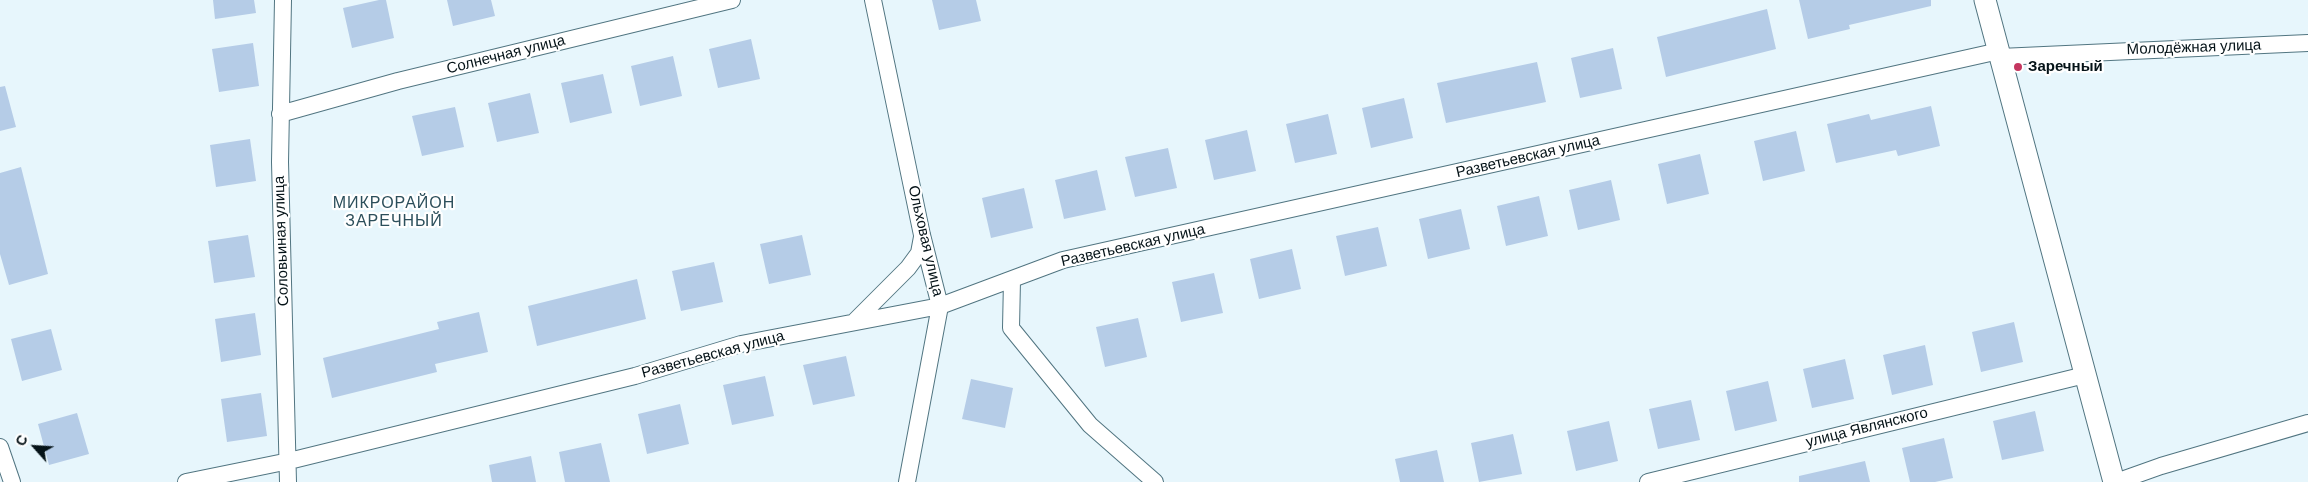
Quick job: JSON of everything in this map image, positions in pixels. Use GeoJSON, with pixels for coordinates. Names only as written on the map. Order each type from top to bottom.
{"type":"FeatureCollection","features":[{"type":"Feature","properties":{"kind":"street","name":"Соловьиная улица"},"geometry":{"type":"LineString","coordinates":[[282,0],[280,114],[288,482]]}},
{"type":"Feature","properties":{"kind":"street","name":"Солнечная улица"},"geometry":{"type":"LineString","coordinates":[[280,114],[398,81],[732,0]]}},
{"type":"Feature","properties":{"kind":"street","name":"Ольховая улица"},"geometry":{"type":"LineString","coordinates":[[874,0],[922,235],[940,306],[907,482]]}},
{"type":"Feature","properties":{"kind":"street"},"geometry":{"type":"LineString","coordinates":[[1985,0],[2115,482],[2161,466],[2308,423]]}},
{"type":"Feature","properties":{"kind":"street","name":"Молодёжная улица"},"geometry":{"type":"LineString","coordinates":[[1999,54],[2051,54],[2308,43]]}},
{"type":"Feature","properties":{"kind":"street","name":"Разветьевская улица"},"geometry":{"type":"LineString","coordinates":[[186,482],[288,461],[635,376],[741,344],[940,306],[1063,260],[1999,54]]}},
{"type":"Feature","properties":{"kind":"street"},"geometry":{"type":"LineString","coordinates":[[855,321],[908,268],[919,253],[922,235]]}},
{"type":"Feature","properties":{"kind":"street"},"geometry":{"type":"LineString","coordinates":[[1012,280],[1011,328],[1090,426],[1154,482]]}},
{"type":"Feature","properties":{"kind":"street","name":"улица Являнского"},"geometry":{"type":"LineString","coordinates":[[1648,482],[2086,375]]}},
{"type":"Feature","properties":{"kind":"street"},"geometry":{"type":"LineString","coordinates":[[0,447],[12,482]]}},
{"type":"Feature","properties":{"kind":"building"},"geometry":{"type":"Polygon","coordinates":[[[213,0],[254,0],[256,13],[215,19],[213,0]]]}},
{"type":"Feature","properties":{"kind":"building"},"geometry":{"type":"Polygon","coordinates":[[[386,0],[394,38],[352,48],[343,8],[386,0]]]}},
{"type":"Feature","properties":{"kind":"building"},"geometry":{"type":"Polygon","coordinates":[[[447,0],[491,0],[495,16],[453,26],[447,0]]]}},
{"type":"Feature","properties":{"kind":"building"},"geometry":{"type":"Polygon","coordinates":[[[932,0],[976,0],[981,21],[939,30],[932,0]]]}},
{"type":"Feature","properties":{"kind":"building"},"geometry":{"type":"Polygon","coordinates":[[[1799,0],[1931,0],[1931,6],[1849,25],[1850,29],[1808,39],[1799,0]]]}},
{"type":"Feature","properties":{"kind":"building"},"geometry":{"type":"Polygon","coordinates":[[[1767,9],[1776,49],[1666,77],[1657,37],[1767,9]]]}},
{"type":"Feature","properties":{"kind":"building"},"geometry":{"type":"Polygon","coordinates":[[[751,39],[760,79],[718,88],[709,49],[751,39]]]}},
{"type":"Feature","properties":{"kind":"building"},"geometry":{"type":"Polygon","coordinates":[[[253,43],[259,86],[219,92],[212,49],[253,43]]]}},
{"type":"Feature","properties":{"kind":"building"},"geometry":{"type":"Polygon","coordinates":[[[1613,48],[1622,89],[1580,98],[1571,58],[1613,48]]]}},
{"type":"Feature","properties":{"kind":"building"},"geometry":{"type":"Polygon","coordinates":[[[673,56],[682,96],[640,106],[631,66],[673,56]]]}},
{"type":"Feature","properties":{"kind":"building"},"geometry":{"type":"Polygon","coordinates":[[[1537,62],[1546,102],[1446,123],[1437,83],[1537,62]]]}},
{"type":"Feature","properties":{"kind":"building"},"geometry":{"type":"Polygon","coordinates":[[[603,74],[612,113],[570,123],[561,83],[603,74]]]}},
{"type":"Feature","properties":{"kind":"building"},"geometry":{"type":"Polygon","coordinates":[[[5,86],[16,127],[0,131],[0,87],[5,86]]]}},
{"type":"Feature","properties":{"kind":"building"},"geometry":{"type":"Polygon","coordinates":[[[530,93],[539,133],[497,142],[488,103],[530,93]]]}},
{"type":"Feature","properties":{"kind":"building"},"geometry":{"type":"Polygon","coordinates":[[[1404,98],[1413,138],[1371,148],[1362,108],[1404,98]]]}},
{"type":"Feature","properties":{"kind":"building"},"geometry":{"type":"Polygon","coordinates":[[[1931,106],[1940,146],[1898,156],[1896,150],[1836,163],[1827,124],[1869,114],[1871,120],[1931,106]]]}},
{"type":"Feature","properties":{"kind":"building"},"geometry":{"type":"Polygon","coordinates":[[[455,107],[464,147],[422,156],[412,116],[455,107]]]}},
{"type":"Feature","properties":{"kind":"building"},"geometry":{"type":"Polygon","coordinates":[[[1328,114],[1337,154],[1295,163],[1286,124],[1328,114]]]}},
{"type":"Feature","properties":{"kind":"building"},"geometry":{"type":"Polygon","coordinates":[[[1247,130],[1256,171],[1214,180],[1205,140],[1247,130]]]}},
{"type":"Feature","properties":{"kind":"building"},"geometry":{"type":"Polygon","coordinates":[[[1796,131],[1805,171],[1763,181],[1754,141],[1796,131]]]}},
{"type":"Feature","properties":{"kind":"building"},"geometry":{"type":"Polygon","coordinates":[[[250,139],[256,181],[216,187],[210,145],[250,139]]]}},
{"type":"Feature","properties":{"kind":"building"},"geometry":{"type":"Polygon","coordinates":[[[1168,148],[1177,188],[1135,197],[1125,157],[1168,148]]]}},
{"type":"Feature","properties":{"kind":"building"},"geometry":{"type":"Polygon","coordinates":[[[1700,154],[1709,194],[1667,204],[1658,164],[1700,154]]]}},
{"type":"Feature","properties":{"kind":"building"},"geometry":{"type":"Polygon","coordinates":[[[21,167],[48,274],[9,285],[0,254],[0,173],[21,167]]]}},
{"type":"Feature","properties":{"kind":"building"},"geometry":{"type":"Polygon","coordinates":[[[1097,170],[1106,210],[1064,219],[1055,180],[1097,170]]]}},
{"type":"Feature","properties":{"kind":"building"},"geometry":{"type":"Polygon","coordinates":[[[1611,180],[1620,220],[1578,230],[1569,190],[1611,180]]]}},
{"type":"Feature","properties":{"kind":"building"},"geometry":{"type":"Polygon","coordinates":[[[1024,188],[1033,228],[991,238],[982,198],[1024,188]]]}},
{"type":"Feature","properties":{"kind":"building"},"geometry":{"type":"Polygon","coordinates":[[[1539,196],[1548,236],[1506,246],[1497,206],[1539,196]]]}},
{"type":"Feature","properties":{"kind":"building"},"geometry":{"type":"Polygon","coordinates":[[[1461,209],[1470,249],[1428,259],[1419,219],[1461,209]]]}},
{"type":"Feature","properties":{"kind":"building"},"geometry":{"type":"Polygon","coordinates":[[[1378,227],[1387,266],[1345,276],[1336,236],[1378,227]]]}},
{"type":"Feature","properties":{"kind":"building"},"geometry":{"type":"Polygon","coordinates":[[[248,235],[255,277],[214,283],[208,241],[248,235]]]}},
{"type":"Feature","properties":{"kind":"building"},"geometry":{"type":"Polygon","coordinates":[[[802,235],[811,275],[769,284],[760,244],[802,235]]]}},
{"type":"Feature","properties":{"kind":"building"},"geometry":{"type":"Polygon","coordinates":[[[1292,249],[1301,289],[1259,299],[1250,259],[1292,249]]]}},
{"type":"Feature","properties":{"kind":"building"},"geometry":{"type":"Polygon","coordinates":[[[714,262],[723,302],[681,311],[672,271],[714,262]]]}},
{"type":"Feature","properties":{"kind":"building"},"geometry":{"type":"Polygon","coordinates":[[[1214,273],[1223,313],[1181,322],[1172,282],[1214,273]]]}},
{"type":"Feature","properties":{"kind":"building"},"geometry":{"type":"Polygon","coordinates":[[[637,279],[646,319],[537,346],[528,306],[637,279]]]}},
{"type":"Feature","properties":{"kind":"building"},"geometry":{"type":"Polygon","coordinates":[[[479,312],[488,352],[435,364],[437,372],[332,398],[323,358],[439,329],[437,322],[479,312]]]}},
{"type":"Feature","properties":{"kind":"building"},"geometry":{"type":"Polygon","coordinates":[[[255,313],[261,355],[221,362],[215,319],[255,313]]]}},
{"type":"Feature","properties":{"kind":"building"},"geometry":{"type":"Polygon","coordinates":[[[1138,318],[1147,357],[1105,367],[1096,327],[1138,318]]]}},
{"type":"Feature","properties":{"kind":"building"},"geometry":{"type":"Polygon","coordinates":[[[2014,322],[2023,362],[1981,372],[1972,332],[2014,322]]]}},
{"type":"Feature","properties":{"kind":"building"},"geometry":{"type":"Polygon","coordinates":[[[51,329],[62,370],[22,381],[11,339],[51,329]]]}},
{"type":"Feature","properties":{"kind":"building"},"geometry":{"type":"Polygon","coordinates":[[[1925,345],[1933,385],[1892,395],[1883,355],[1925,345]]]}},
{"type":"Feature","properties":{"kind":"building"},"geometry":{"type":"Polygon","coordinates":[[[846,356],[855,396],[813,405],[803,365],[846,356]]]}},
{"type":"Feature","properties":{"kind":"building"},"geometry":{"type":"Polygon","coordinates":[[[1845,359],[1854,399],[1812,408],[1803,369],[1845,359]]]}},
{"type":"Feature","properties":{"kind":"building"},"geometry":{"type":"Polygon","coordinates":[[[765,376],[774,416],[732,425],[723,385],[765,376]]]}},
{"type":"Feature","properties":{"kind":"building"},"geometry":{"type":"Polygon","coordinates":[[[971,379],[1013,388],[1005,428],[962,419],[971,379]]]}},
{"type":"Feature","properties":{"kind":"building"},"geometry":{"type":"Polygon","coordinates":[[[1768,381],[1777,421],[1735,431],[1726,391],[1768,381]]]}},
{"type":"Feature","properties":{"kind":"building"},"geometry":{"type":"Polygon","coordinates":[[[261,393],[267,436],[227,442],[221,399],[261,393]]]}},
{"type":"Feature","properties":{"kind":"building"},"geometry":{"type":"Polygon","coordinates":[[[1691,400],[1700,440],[1658,449],[1649,409],[1691,400]]]}},
{"type":"Feature","properties":{"kind":"building"},"geometry":{"type":"Polygon","coordinates":[[[680,404],[689,444],[647,454],[638,414],[680,404]]]}},
{"type":"Feature","properties":{"kind":"building"},"geometry":{"type":"Polygon","coordinates":[[[2035,411],[2044,451],[2002,460],[1993,421],[2035,411]]]}},
{"type":"Feature","properties":{"kind":"building"},"geometry":{"type":"Polygon","coordinates":[[[77,413],[89,454],[49,465],[38,424],[77,413]]]}},
{"type":"Feature","properties":{"kind":"building"},"geometry":{"type":"Polygon","coordinates":[[[1609,421],[1618,461],[1576,471],[1567,431],[1609,421]]]}},
{"type":"Feature","properties":{"kind":"building"},"geometry":{"type":"Polygon","coordinates":[[[1513,434],[1522,474],[1479,482],[1471,443],[1513,434]]]}},
{"type":"Feature","properties":{"kind":"building"},"geometry":{"type":"Polygon","coordinates":[[[1944,438],[1953,478],[1935,482],[1910,482],[1902,448],[1944,438]]]}},
{"type":"Feature","properties":{"kind":"building"},"geometry":{"type":"Polygon","coordinates":[[[601,443],[610,482],[565,482],[559,452],[601,443]]]}},
{"type":"Feature","properties":{"kind":"building"},"geometry":{"type":"Polygon","coordinates":[[[1437,450],[1444,482],[1400,482],[1395,459],[1437,450]]]}},
{"type":"Feature","properties":{"kind":"building"},"geometry":{"type":"Polygon","coordinates":[[[531,456],[536,482],[492,482],[489,465],[531,456]]]}},
{"type":"Feature","properties":{"kind":"building"},"geometry":{"type":"Polygon","coordinates":[[[1865,461],[1870,482],[1799,482],[1799,476],[1865,461]]]}},
{"type":"Feature","properties":{"kind":"place","name":"Заречный"},"geometry":{"type":"Point","coordinates":[2018,67]}},
{"type":"Feature","properties":{"kind":"district","name":"МИКРОРАЙОН ЗАРЕЧНЫЙ"},"geometry":{"type":"Point","coordinates":[394,213]}}]}
